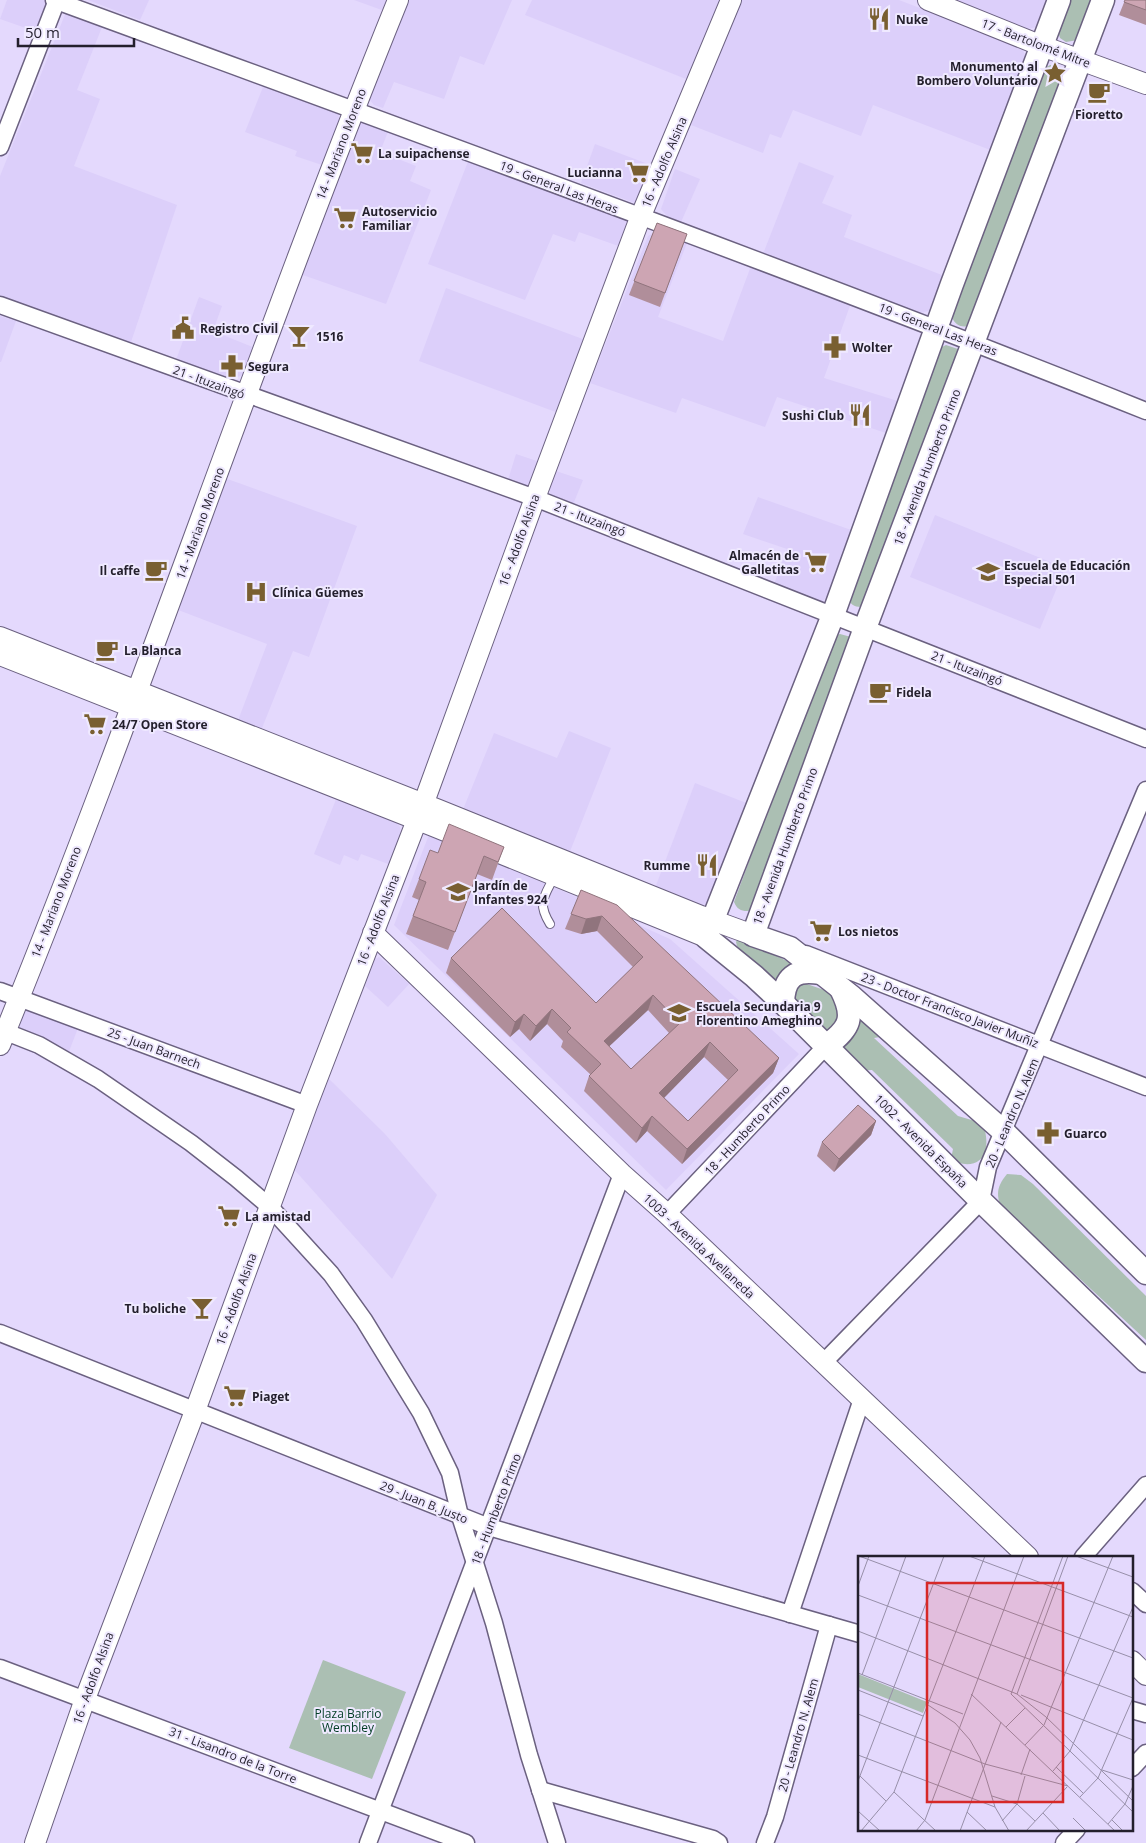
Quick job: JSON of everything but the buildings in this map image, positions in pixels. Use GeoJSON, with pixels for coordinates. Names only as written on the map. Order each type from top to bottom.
{"type":"FeatureCollection","features":[{"type":"Feature","properties":{"kind":"main road"},"geometry":{"type":"LineString","coordinates":[[710,929],[833,615],[1059,0]]}},
{"type":"Feature","properties":{"kind":"main road","name":"18 - Avenida Humberto Primo"},"geometry":{"type":"LineString","coordinates":[[753,934],[865,628],[1081,60],[1102,0]]}},
{"type":"Feature","properties":{"kind":"main road","name":"1002 - Avenida España"},"geometry":{"type":"LineString","coordinates":[[710,929],[754,976],[981,1201],[1146,1361]]}},
{"type":"Feature","properties":{"kind":"main road","name":"23 - Doctor Francisco Javier Muñiz"},"geometry":{"type":"LineString","coordinates":[[753,934],[790,948]]}},
{"type":"Feature","properties":{"kind":"main road"},"geometry":{"type":"LineString","coordinates":[[790,948],[839,987],[1003,1131],[1146,1273]]}},
{"type":"Feature","properties":{"kind":"main road"},"geometry":{"type":"LineString","coordinates":[[783,1003],[784,988],[792,976],[805,970],[820,973]]}},
{"type":"Feature","properties":{"kind":"main road"},"geometry":{"type":"LineString","coordinates":[[826,1046],[843,1031],[851,1017],[849,1006],[839,987]]}},
{"type":"Feature","properties":{"kind":"street","name":"19 - General Las Heras"},"geometry":{"type":"LineString","coordinates":[[56,0],[354,109],[937,328],[1146,411]]}},
{"type":"Feature","properties":{"kind":"street"},"geometry":{"type":"LineString","coordinates":[[0,147],[56,0]]}},
{"type":"Feature","properties":{"kind":"street","name":"14 - Mariano Moreno"},"geometry":{"type":"LineString","coordinates":[[3,1038],[134,699],[354,109],[398,0]]}},
{"type":"Feature","properties":{"kind":"street","name":"16 - Adolfo Alsina"},"geometry":{"type":"LineString","coordinates":[[35,1843],[85,1699],[195,1411],[307,1105],[420,812],[534,498],[640,218],[731,0]]}},
{"type":"Feature","properties":{"kind":"street","name":"17 - Bartolomé Mitre"},"geometry":{"type":"LineString","coordinates":[[928,0],[1042,46],[1146,84]]}},
{"type":"Feature","properties":{"kind":"street","name":"21 - Ituzaingó"},"geometry":{"type":"LineString","coordinates":[[0,305],[247,396],[534,498],[1146,738]]}},
{"type":"Feature","properties":{"kind":"street"},"geometry":{"type":"LineString","coordinates":[[0,637],[134,699],[710,929]]}},
{"type":"Feature","properties":{"kind":"street"},"geometry":{"type":"LineString","coordinates":[[0,655],[134,699]]}},
{"type":"Feature","properties":{"kind":"street","name":"20 - Leandro N. Alem"},"geometry":{"type":"LineString","coordinates":[[981,1201],[988,1167],[1041,1045],[1146,790]]}},
{"type":"Feature","properties":{"kind":"street"},"geometry":{"type":"LineString","coordinates":[[420,812],[555,875],[710,929],[753,934]]}},
{"type":"Feature","properties":{"kind":"street","name":"1003 - Avenida Avellaneda"},"geometry":{"type":"LineString","coordinates":[[373,933],[622,1174],[667,1214],[1027,1556]]}},
{"type":"Feature","properties":{"kind":"street","name":"23 - Doctor Francisco Javier Muñiz"},"geometry":{"type":"LineString","coordinates":[[790,948],[1041,1045],[1146,1088]]}},
{"type":"Feature","properties":{"kind":"street","name":"25 - Juan Barnech"},"geometry":{"type":"LineString","coordinates":[[0,991],[307,1105]]}},
{"type":"Feature","properties":{"kind":"street"},"geometry":{"type":"LineString","coordinates":[[3,1038],[38,1045],[98,1079],[191,1143],[270,1207],[331,1274],[374,1336],[421,1413],[450,1473],[474,1565],[494,1623],[556,1843]]}},
{"type":"Feature","properties":{"kind":"street","name":"18 - Humberto Primo"},"geometry":{"type":"LineString","coordinates":[[667,1214],[826,1046]]}},
{"type":"Feature","properties":{"kind":"street","name":"18 - Humberto Primo"},"geometry":{"type":"LineString","coordinates":[[368,1843],[622,1174]]}},
{"type":"Feature","properties":{"kind":"street"},"geometry":{"type":"LineString","coordinates":[[823,1363],[981,1201]]}},
{"type":"Feature","properties":{"kind":"street","name":"29 - Juan B. Justo"},"geometry":{"type":"LineString","coordinates":[[0,1333],[489,1527],[858,1633]]}},
{"type":"Feature","properties":{"kind":"street"},"geometry":{"type":"LineString","coordinates":[[790,1614],[862,1400]]}},
{"type":"Feature","properties":{"kind":"street"},"geometry":{"type":"LineString","coordinates":[[1090,1554],[1146,1485]]}},
{"type":"Feature","properties":{"kind":"street"},"geometry":{"type":"LineString","coordinates":[[1134,1593],[1146,1604]]}},
{"type":"Feature","properties":{"kind":"street","name":"20 - Leandro N. Alem"},"geometry":{"type":"LineString","coordinates":[[765,1843],[775,1817],[829,1625]]}},
{"type":"Feature","properties":{"kind":"street"},"geometry":{"type":"LineString","coordinates":[[1134,1663],[1146,1675]]}},
{"type":"Feature","properties":{"kind":"street","name":"31 - Lisandro de la Torre"},"geometry":{"type":"LineString","coordinates":[[0,1668],[466,1843]]}},
{"type":"Feature","properties":{"kind":"street"},"geometry":{"type":"LineString","coordinates":[[1134,1766],[1146,1753]]}},
{"type":"Feature","properties":{"kind":"street"},"geometry":{"type":"LineString","coordinates":[[540,1790],[713,1839],[719,1843]]}},
{"type":"Feature","properties":{"kind":"street"},"geometry":{"type":"LineString","coordinates":[[1064,1843],[1075,1830]]}},
{"type":"Feature","properties":{"kind":"lane"},"geometry":{"type":"LineString","coordinates":[[550,924],[541,904],[555,875]]}},
{"type":"Feature","properties":{"kind":"shaded area"},"geometry":{"type":"Polygon","coordinates":[[[7,0],[46,0],[48,2],[40,33],[0,19],[7,0]]]}},
{"type":"Feature","properties":{"kind":"shaded area"},"geometry":{"type":"Polygon","coordinates":[[[88,0],[149,0],[140,20],[88,0]]]}},
{"type":"Feature","properties":{"kind":"shaded area"},"geometry":{"type":"Polygon","coordinates":[[[354,0],[394,0],[390,13],[354,0]]]}},
{"type":"Feature","properties":{"kind":"shaded area"},"geometry":{"type":"Polygon","coordinates":[[[406,0],[512,0],[484,65],[460,56],[444,99],[394,82],[383,108],[374,105],[369,99],[406,0]]]}},
{"type":"Feature","properties":{"kind":"shaded area"},"geometry":{"type":"Polygon","coordinates":[[[532,0],[724,0],[691,81],[525,15],[532,0]]]}},
{"type":"Feature","properties":{"kind":"shaded area"},"geometry":{"type":"Polygon","coordinates":[[[740,0],[899,0],[1021,47],[1027,58],[993,151],[873,105],[861,136],[793,110],[781,138],[770,134],[763,153],[691,125],[740,0]]]}},
{"type":"Feature","properties":{"kind":"shaded area"},"geometry":{"type":"Polygon","coordinates":[[[948,0],[1050,0],[1037,27],[1027,29],[948,0]]]}},
{"type":"Feature","properties":{"kind":"shaded area"},"geometry":{"type":"Polygon","coordinates":[[[66,12],[104,22],[77,90],[100,99],[74,166],[177,205],[130,345],[0,301],[0,176],[66,12]]]}},
{"type":"Feature","properties":{"kind":"shaded area"},"geometry":{"type":"Polygon","coordinates":[[[265,82],[337,110],[340,121],[325,166],[295,156],[297,151],[245,132],[265,82]]]}},
{"type":"Feature","properties":{"kind":"shaded area"},"geometry":{"type":"Polygon","coordinates":[[[362,120],[389,129],[380,152],[416,166],[410,181],[431,190],[386,304],[297,273],[356,123],[362,120]]]}},
{"type":"Feature","properties":{"kind":"shaded area"},"geometry":{"type":"Polygon","coordinates":[[[595,144],[656,167],[640,203],[635,203],[581,183],[595,144]]]}},
{"type":"Feature","properties":{"kind":"shaded area"},"geometry":{"type":"Polygon","coordinates":[[[469,159],[626,219],[629,224],[624,248],[579,232],[575,242],[553,234],[525,300],[428,264],[469,159]]]}},
{"type":"Feature","properties":{"kind":"shaded area"},"geometry":{"type":"Polygon","coordinates":[[[799,162],[834,176],[822,203],[852,215],[844,237],[947,277],[932,310],[920,313],[763,254],[799,162]]]}},
{"type":"Feature","properties":{"kind":"shaded area"},"geometry":{"type":"Polygon","coordinates":[[[675,169],[700,179],[681,222],[667,216],[661,209],[675,169]]]}},
{"type":"Feature","properties":{"kind":"shaded area"},"geometry":{"type":"Polygon","coordinates":[[[653,233],[687,243],[658,317],[723,341],[751,266],[851,303],[824,378],[901,402],[889,434],[777,397],[765,427],[682,398],[676,413],[590,383],[648,236],[653,233]]]}},
{"type":"Feature","properties":{"kind":"shaded area"},"geometry":{"type":"Polygon","coordinates":[[[446,288],[588,341],[561,414],[419,361],[446,288]]]}},
{"type":"Feature","properties":{"kind":"shaded area"},"geometry":{"type":"Polygon","coordinates":[[[199,297],[222,306],[213,331],[255,348],[247,369],[241,376],[227,379],[176,360],[199,297]]]}},
{"type":"Feature","properties":{"kind":"shaded area"},"geometry":{"type":"Polygon","coordinates":[[[0,316],[16,321],[1,362],[0,362],[0,316]]]}},
{"type":"Feature","properties":{"kind":"shaded area"},"geometry":{"type":"Polygon","coordinates":[[[516,454],[540,462],[532,483],[528,485],[522,486],[508,480],[516,454]]]}},
{"type":"Feature","properties":{"kind":"shaded area"},"geometry":{"type":"Polygon","coordinates":[[[553,470],[583,480],[572,507],[553,498],[550,493],[549,485],[553,470]]]}},
{"type":"Feature","properties":{"kind":"shaded area","name":"Clínica Güemes"},"geometry":{"type":"Polygon","coordinates":[[[222,477],[357,526],[309,657],[293,651],[260,733],[237,723],[267,644],[173,608],[222,477]]]}},
{"type":"Feature","properties":{"kind":"shaded area"},"geometry":{"type":"Polygon","coordinates":[[[758,497],[854,531],[832,591],[823,601],[817,602],[773,587],[787,549],[743,534],[758,497]]]}},
{"type":"Feature","properties":{"kind":"shaded area","name":"Escuela de Educación Especial 501"},"geometry":{"type":"Polygon","coordinates":[[[935,515],[1065,568],[1040,629],[910,577],[935,515]]]}},
{"type":"Feature","properties":{"kind":"shaded area"},"geometry":{"type":"Polygon","coordinates":[[[569,731],[611,748],[569,854],[462,812],[494,733],[557,758],[569,731]]]}},
{"type":"Feature","properties":{"kind":"shaded area"},"geometry":{"type":"Polygon","coordinates":[[[695,783],[749,804],[711,900],[704,905],[694,904],[655,888],[695,783]]]}},
{"type":"Feature","properties":{"kind":"shaded area"},"geometry":{"type":"Polygon","coordinates":[[[337,797],[393,819],[400,827],[401,839],[391,865],[361,854],[358,861],[344,855],[340,865],[314,854],[337,797]]]}},
{"type":"Feature","properties":{"kind":"shaded area"},"geometry":{"type":"Polygon","coordinates":[[[430,832],[670,939],[799,1054],[666,1190],[394,925],[430,832]]]}},
{"type":"Feature","properties":{"kind":"shaded area"},"geometry":{"type":"Polygon","coordinates":[[[379,957],[409,984],[388,1007],[365,986],[375,959],[379,957]]]}},
{"type":"Feature","properties":{"kind":"shaded area"},"geometry":{"type":"Polygon","coordinates":[[[28,1008],[78,1028],[68,1054],[22,1031],[17,1022],[22,1011],[28,1008]]]}},
{"type":"Feature","properties":{"kind":"shaded area"},"geometry":{"type":"Polygon","coordinates":[[[327,1077],[385,1134],[437,1195],[392,1279],[292,1167],[327,1077]]]}},
{"type":"Feature","properties":{"kind":"green space"},"geometry":{"type":"Polygon","coordinates":[[[1070,0],[1094,0],[1078,40],[1066,42],[1060,38],[1058,32],[1070,0]]]}},
{"type":"Feature","properties":{"kind":"green space"},"geometry":{"type":"Polygon","coordinates":[[[1050,65],[1057,65],[1065,74],[972,325],[960,326],[952,317],[1045,68],[1050,65]]]}},
{"type":"Feature","properties":{"kind":"green space"},"geometry":{"type":"Polygon","coordinates":[[[946,345],[958,349],[961,354],[861,607],[854,606],[847,597],[940,348],[946,345]]]}},
{"type":"Feature","properties":{"kind":"green space"},"geometry":{"type":"Polygon","coordinates":[[[840,634],[851,637],[755,910],[742,911],[734,902],[830,642],[834,636],[840,634]]]}},
{"type":"Feature","properties":{"kind":"green space"},"geometry":{"type":"Polygon","coordinates":[[[738,938],[797,966],[776,987],[737,946],[738,938]]]}},
{"type":"Feature","properties":{"kind":"green space"},"geometry":{"type":"Polygon","coordinates":[[[804,983],[830,992],[841,1005],[836,1030],[823,1033],[788,1000],[796,986],[804,983]]]}},
{"type":"Feature","properties":{"kind":"green space"},"geometry":{"type":"Polygon","coordinates":[[[857,1009],[886,1036],[874,1038],[958,1116],[975,1121],[985,1130],[986,1147],[982,1158],[977,1162],[967,1164],[951,1159],[953,1149],[872,1070],[855,1071],[842,1045],[857,1009]]]}},
{"type":"Feature","properties":{"kind":"green space"},"geometry":{"type":"Polygon","coordinates":[[[1007,1174],[1021,1175],[1033,1184],[1146,1296],[1146,1340],[1000,1205],[999,1189],[1007,1174]]]}},
{"type":"Feature","properties":{"kind":"green space","name":"Plaza Barrio Wembley"},"geometry":{"type":"Polygon","coordinates":[[[323,1660],[406,1692],[372,1779],[289,1748],[323,1660]]]}},
{"type":"Feature","properties":{"kind":"place","name":"Nuke"},"geometry":{"type":"Point","coordinates":[879,19]}},
{"type":"Feature","properties":{"kind":"place","name":"Monumento al Bombero Voluntario"},"geometry":{"type":"Point","coordinates":[1055,73]}},
{"type":"Feature","properties":{"kind":"place","name":"Fioretto"},"geometry":{"type":"Point","coordinates":[1099,92]}},
{"type":"Feature","properties":{"kind":"place","name":"La suipachense"},"geometry":{"type":"Point","coordinates":[362,153]}},
{"type":"Feature","properties":{"kind":"place","name":"Lucianna"},"geometry":{"type":"Point","coordinates":[638,172]}},
{"type":"Feature","properties":{"kind":"place","name":"Autoservicio Familiar"},"geometry":{"type":"Point","coordinates":[345,218]}},
{"type":"Feature","properties":{"kind":"place","name":"Registro Civil"},"geometry":{"type":"Point","coordinates":[183,328]}},
{"type":"Feature","properties":{"kind":"place","name":"1516"},"geometry":{"type":"Point","coordinates":[299,336]}},
{"type":"Feature","properties":{"kind":"place","name":"Wolter"},"geometry":{"type":"Point","coordinates":[835,347]}},
{"type":"Feature","properties":{"kind":"place","name":"Segura"},"geometry":{"type":"Point","coordinates":[232,366]}},
{"type":"Feature","properties":{"kind":"place","name":"Sushi Club"},"geometry":{"type":"Point","coordinates":[860,415]}},
{"type":"Feature","properties":{"kind":"place","name":"Almacén de Galletitas"},"geometry":{"type":"Point","coordinates":[816,562]}},
{"type":"Feature","properties":{"kind":"place","name":"Il caffe"},"geometry":{"type":"Point","coordinates":[156,570]}},
{"type":"Feature","properties":{"kind":"place","name":"Escuela de Educación Especial 501"},"geometry":{"type":"Point","coordinates":[988,572]}},
{"type":"Feature","properties":{"kind":"place","name":"Clínica Güemes"},"geometry":{"type":"Point","coordinates":[256,592]}},
{"type":"Feature","properties":{"kind":"place","name":"La Blanca"},"geometry":{"type":"Point","coordinates":[107,650]}},
{"type":"Feature","properties":{"kind":"place","name":"Fidela"},"geometry":{"type":"Point","coordinates":[880,692]}},
{"type":"Feature","properties":{"kind":"place","name":"24/7 Open Store"},"geometry":{"type":"Point","coordinates":[95,724]}},
{"type":"Feature","properties":{"kind":"place","name":"Rumme"},"geometry":{"type":"Point","coordinates":[707,865]}},
{"type":"Feature","properties":{"kind":"place","name":"Jardín de Infantes 924"},"geometry":{"type":"Point","coordinates":[458,892]}},
{"type":"Feature","properties":{"kind":"place","name":"Los nietos"},"geometry":{"type":"Point","coordinates":[821,931]}},
{"type":"Feature","properties":{"kind":"place","name":"Escuela Secundaria 9 Florentino Ameghino"},"geometry":{"type":"Point","coordinates":[679,1013]}},
{"type":"Feature","properties":{"kind":"place","name":"Guarco"},"geometry":{"type":"Point","coordinates":[1048,1133]}},
{"type":"Feature","properties":{"kind":"place","name":"La amistad"},"geometry":{"type":"Point","coordinates":[229,1216]}},
{"type":"Feature","properties":{"kind":"place","name":"Tu boliche"},"geometry":{"type":"Point","coordinates":[202,1308]}},
{"type":"Feature","properties":{"kind":"place","name":"Piaget"},"geometry":{"type":"Point","coordinates":[235,1396]}}]}
